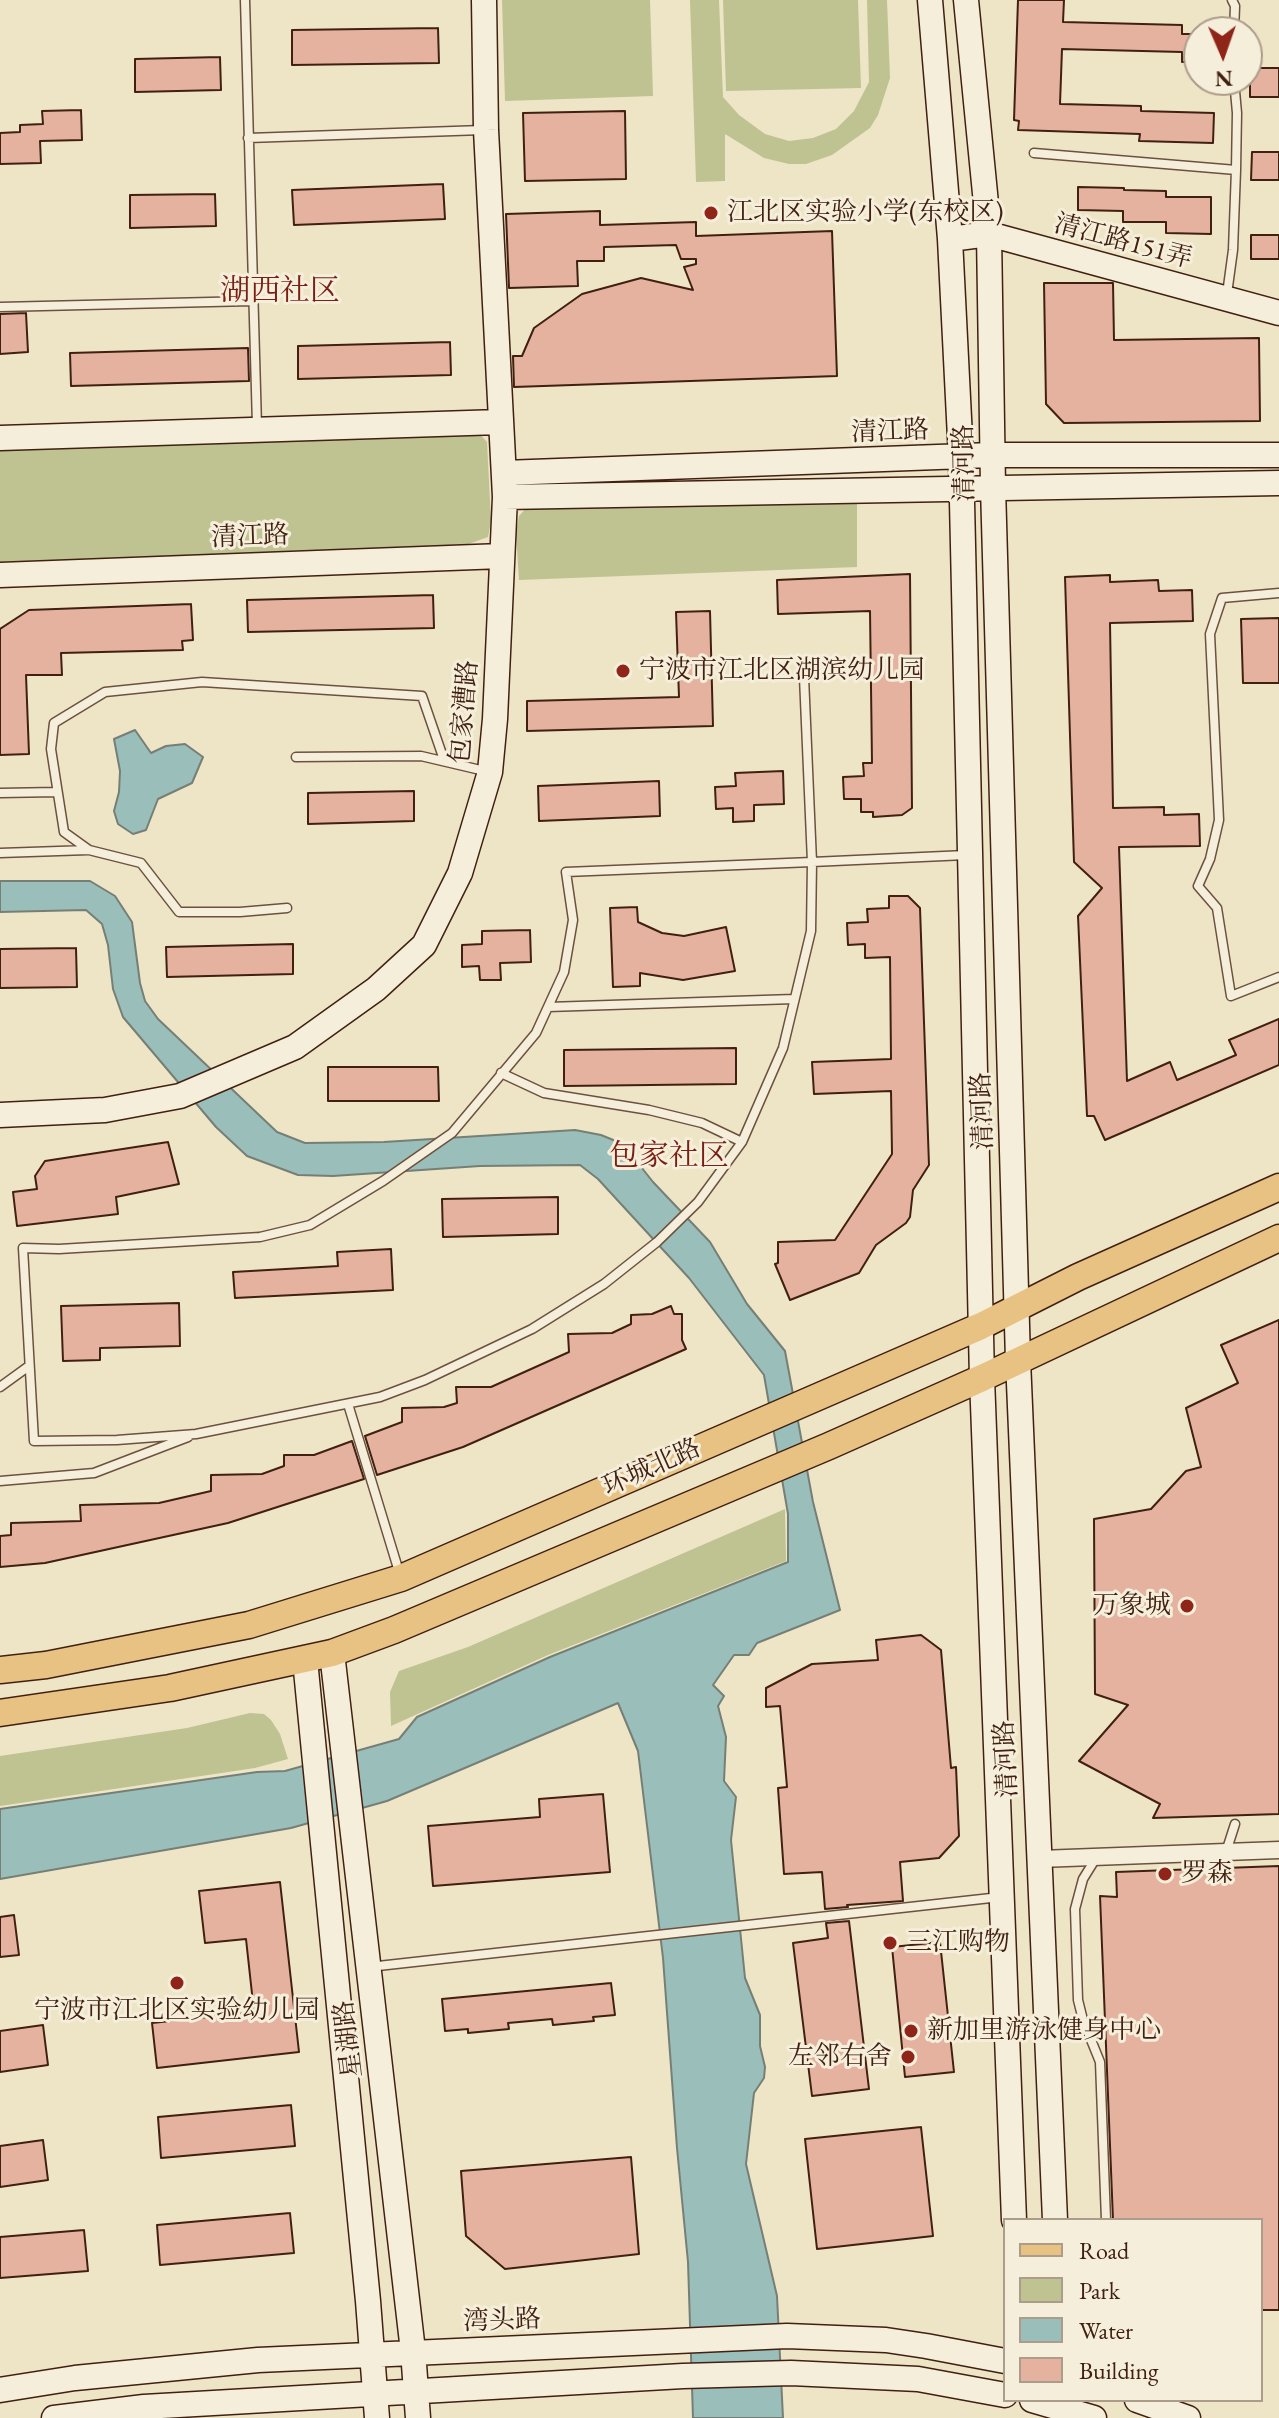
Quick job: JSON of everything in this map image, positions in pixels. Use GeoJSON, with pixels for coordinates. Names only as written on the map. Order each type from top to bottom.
{"type":"FeatureCollection","features":[{"type":"Feature","properties":{"kind":"main road","name":"包家漕路"},"geometry":{"type":"LineString","coordinates":[[0,1115],[105,1110],[180,1096],[295,1047],[376,989],[424,945],[460,873],[490,772],[495,719],[504,485],[486,130],[484,0]]}},
{"type":"Feature","properties":{"kind":"main road","name":"清河路"},"geometry":{"type":"LineString","coordinates":[[930,0],[950,239],[961,458],[982,1378],[1014,2218]]}},
{"type":"Feature","properties":{"kind":"main road","name":"清河路"},"geometry":{"type":"LineString","coordinates":[[966,0],[989,234],[992,455],[1018,1360],[1055,2218]]}},
{"type":"Feature","properties":{"kind":"main road","name":"清江路151弄"},"geometry":{"type":"LineString","coordinates":[[950,239],[989,234],[1279,313]]}},
{"type":"Feature","properties":{"kind":"main road"},"geometry":{"type":"LineString","coordinates":[[0,438],[500,422]]}},
{"type":"Feature","properties":{"kind":"main road","name":"清江路"},"geometry":{"type":"LineString","coordinates":[[504,485],[992,455],[1279,455]]}},
{"type":"Feature","properties":{"kind":"main road"},"geometry":{"type":"LineString","coordinates":[[504,485],[961,490],[1279,483]]}},
{"type":"Feature","properties":{"kind":"main road","name":"清江路"},"geometry":{"type":"LineString","coordinates":[[0,575],[502,556]]}},
{"type":"Feature","properties":{"kind":"main road","name":"环城北路"},"geometry":{"type":"LineString","coordinates":[[0,1670],[61,1662],[249,1625],[401,1578],[1017,1310],[1078,1277],[1279,1187]]}},
{"type":"Feature","properties":{"kind":"main road","name":"环城北路"},"geometry":{"type":"LineString","coordinates":[[0,1713],[170,1688],[332,1653],[438,1612],[982,1378],[1279,1238]]}},
{"type":"Feature","properties":{"kind":"main road","name":"星湖路"},"geometry":{"type":"LineString","coordinates":[[332,1653],[413,2351],[418,2418]]}},
{"type":"Feature","properties":{"kind":"main road","name":"星湖路"},"geometry":{"type":"LineString","coordinates":[[305,1660],[377,2406]]}},
{"type":"Feature","properties":{"kind":"main road","name":"湾头路"},"geometry":{"type":"LineString","coordinates":[[0,2390],[258,2360],[787,2336],[886,2340],[1003,2361]]}},
{"type":"Feature","properties":{"kind":"main road"},"geometry":{"type":"LineString","coordinates":[[54,2418],[144,2407],[377,2406],[417,2393],[683,2376],[791,2373],[918,2379],[1003,2395]]}},
{"type":"Feature","properties":{"kind":"main road"},"geometry":{"type":"LineString","coordinates":[[1049,2402],[1094,2418]]}},
{"type":"Feature","properties":{"kind":"main road"},"geometry":{"type":"LineString","coordinates":[[1143,2402],[1188,2418]]}},
{"type":"Feature","properties":{"kind":"street"},"geometry":{"type":"LineString","coordinates":[[1040,1859],[1279,1850]]}},
{"type":"Feature","properties":{"kind":"lane"},"geometry":{"type":"LineString","coordinates":[[245,0],[257,431]]}},
{"type":"Feature","properties":{"kind":"lane"},"geometry":{"type":"LineString","coordinates":[[1226,299],[1233,250],[1235,96]]}},
{"type":"Feature","properties":{"kind":"lane"},"geometry":{"type":"LineString","coordinates":[[248,138],[486,130]]}},
{"type":"Feature","properties":{"kind":"lane"},"geometry":{"type":"LineString","coordinates":[[1034,153],[1236,170]]}},
{"type":"Feature","properties":{"kind":"lane"},"geometry":{"type":"LineString","coordinates":[[0,307],[252,301]]}},
{"type":"Feature","properties":{"kind":"lane"},"geometry":{"type":"LineString","coordinates":[[1279,593],[1222,598],[1210,634],[1219,820],[1210,859],[1198,886],[1217,908],[1231,996],[1279,977]]}},
{"type":"Feature","properties":{"kind":"lane"},"geometry":{"type":"LineString","coordinates":[[804,677],[812,862],[811,931],[783,1048],[742,1142],[698,1202],[657,1242],[604,1284],[532,1329],[495,1349],[380,1397],[196,1434],[117,1440],[34,1441],[23,1248],[59,1249],[260,1237],[310,1225],[383,1181],[452,1133],[536,1033],[564,972],[573,920],[566,872],[812,862],[971,855]]}},
{"type":"Feature","properties":{"kind":"lane"},"geometry":{"type":"LineString","coordinates":[[89,850],[64,832],[51,749],[54,723],[105,692],[202,682],[422,696],[444,760]]}},
{"type":"Feature","properties":{"kind":"lane"},"geometry":{"type":"LineString","coordinates":[[296,757],[421,756],[490,772]]}},
{"type":"Feature","properties":{"kind":"lane"},"geometry":{"type":"LineString","coordinates":[[0,793],[57,792]]}},
{"type":"Feature","properties":{"kind":"lane"},"geometry":{"type":"LineString","coordinates":[[0,853],[89,850],[141,863],[179,912],[287,908]]}},
{"type":"Feature","properties":{"kind":"lane"},"geometry":{"type":"LineString","coordinates":[[548,1007],[794,999]]}},
{"type":"Feature","properties":{"kind":"lane"},"geometry":{"type":"LineString","coordinates":[[501,1073],[544,1093],[649,1110],[702,1123],[742,1142]]}},
{"type":"Feature","properties":{"kind":"lane"},"geometry":{"type":"LineString","coordinates":[[0,1387],[29,1366]]}},
{"type":"Feature","properties":{"kind":"lane"},"geometry":{"type":"LineString","coordinates":[[348,1404],[401,1578]]}},
{"type":"Feature","properties":{"kind":"lane"},"geometry":{"type":"LineString","coordinates":[[0,1481],[94,1473],[196,1434]]}},
{"type":"Feature","properties":{"kind":"lane"},"geometry":{"type":"LineString","coordinates":[[1226,1852],[1235,1824]]}},
{"type":"Feature","properties":{"kind":"lane"},"geometry":{"type":"LineString","coordinates":[[1097,1856],[1083,1879],[1075,1909],[1078,2000],[1100,2062],[1106,2218]]}},
{"type":"Feature","properties":{"kind":"lane"},"geometry":{"type":"LineString","coordinates":[[369,1967],[1002,1897]]}},
{"type":"Feature","properties":{"kind":"green space"},"geometry":{"type":"Polygon","coordinates":[[[502,0],[650,0],[653,96],[505,101],[502,0]]]}},
{"type":"Feature","properties":{"kind":"green space"},"geometry":{"type":"Polygon","coordinates":[[[690,0],[719,0],[723,97],[739,115],[765,134],[789,141],[813,138],[836,129],[854,111],[869,82],[867,0],[887,0],[890,78],[878,115],[870,128],[832,155],[806,164],[789,164],[764,158],[725,134],[725,181],[696,182],[690,0]]]}},
{"type":"Feature","properties":{"kind":"green space"},"geometry":{"type":"Polygon","coordinates":[[[723,0],[858,0],[861,88],[726,91],[723,0]]]}},
{"type":"Feature","properties":{"kind":"green space"},"geometry":{"type":"Polygon","coordinates":[[[476,430],[487,442],[491,521],[488,537],[466,545],[0,564],[0,447],[476,430]]]}},
{"type":"Feature","properties":{"kind":"green space"},"geometry":{"type":"Polygon","coordinates":[[[857,496],[857,567],[519,580],[516,533],[519,516],[530,504],[857,496]]]}},
{"type":"Feature","properties":{"kind":"green space"},"geometry":{"type":"Polygon","coordinates":[[[785,1509],[786,1561],[548,1655],[391,1726],[390,1692],[399,1671],[468,1647],[785,1509]]]}},
{"type":"Feature","properties":{"kind":"green space"},"geometry":{"type":"Polygon","coordinates":[[[250,1713],[264,1714],[271,1720],[280,1734],[288,1759],[255,1768],[0,1806],[0,1756],[187,1728],[250,1713]]]}},
{"type":"Feature","properties":{"kind":"water"},"geometry":{"type":"Polygon","coordinates":[[[135,730],[151,753],[166,746],[185,744],[203,757],[192,783],[158,799],[146,830],[133,834],[118,824],[114,811],[120,771],[114,739],[135,730]]]}},
{"type":"Feature","properties":{"kind":"water"},"geometry":{"type":"Polygon","coordinates":[[[0,881],[90,881],[115,896],[132,922],[145,1001],[158,1019],[277,1132],[305,1143],[384,1142],[575,1130],[601,1135],[623,1144],[653,1182],[710,1242],[747,1304],[785,1351],[813,1502],[840,1610],[757,1643],[749,1655],[734,1655],[713,1685],[724,1696],[718,1706],[726,1737],[724,1781],[736,1797],[731,1840],[745,1978],[760,2015],[760,2046],[765,2067],[764,2078],[754,2093],[746,2164],[777,2296],[783,2418],[693,2418],[688,2262],[663,1958],[638,1751],[618,1703],[387,1801],[291,1828],[0,1879],[0,1809],[257,1772],[285,1771],[399,1739],[417,1717],[550,1657],[788,1562],[788,1514],[764,1375],[689,1278],[598,1179],[580,1165],[480,1166],[333,1176],[298,1175],[247,1156],[216,1127],[123,1017],[113,989],[108,945],[102,924],[86,910],[0,912],[0,881]]]}},
{"type":"Feature","properties":{"kind":"building"},"geometry":{"type":"Polygon","coordinates":[[[1018,0],[1064,0],[1063,22],[1182,25],[1183,62],[1182,52],[1062,49],[1060,104],[1141,106],[1141,111],[1214,113],[1213,143],[1139,141],[1140,134],[1018,130],[1019,121],[1014,120],[1018,0]]]}},
{"type":"Feature","properties":{"kind":"building"},"geometry":{"type":"Polygon","coordinates":[[[438,28],[439,63],[292,65],[292,30],[438,28]]]}},
{"type":"Feature","properties":{"kind":"building"},"geometry":{"type":"Polygon","coordinates":[[[220,57],[221,90],[135,92],[135,59],[220,57]]]}},
{"type":"Feature","properties":{"kind":"building"},"geometry":{"type":"Polygon","coordinates":[[[1263,68],[1279,68],[1279,97],[1250,97],[1263,96],[1263,68]]]}},
{"type":"Feature","properties":{"kind":"building"},"geometry":{"type":"Polygon","coordinates":[[[81,110],[82,140],[40,141],[41,163],[0,164],[0,133],[20,132],[20,125],[43,124],[42,111],[81,110]]]}},
{"type":"Feature","properties":{"kind":"building"},"geometry":{"type":"Polygon","coordinates":[[[625,111],[626,179],[525,181],[523,113],[625,111]]]}},
{"type":"Feature","properties":{"kind":"building"},"geometry":{"type":"Polygon","coordinates":[[[1252,152],[1279,152],[1279,180],[1251,180],[1252,152]]]}},
{"type":"Feature","properties":{"kind":"building"},"geometry":{"type":"Polygon","coordinates":[[[443,184],[445,219],[294,225],[292,190],[443,184]]]}},
{"type":"Feature","properties":{"kind":"building"},"geometry":{"type":"Polygon","coordinates":[[[1078,187],[1166,191],[1166,197],[1211,197],[1211,234],[1166,233],[1166,222],[1123,222],[1123,211],[1078,210],[1078,187]]]}},
{"type":"Feature","properties":{"kind":"building"},"geometry":{"type":"Polygon","coordinates":[[[215,194],[216,226],[130,228],[130,195],[215,194]]]}},
{"type":"Feature","properties":{"kind":"building"},"geometry":{"type":"Polygon","coordinates":[[[600,211],[600,225],[696,222],[696,236],[832,231],[837,376],[514,387],[513,356],[522,356],[534,328],[582,294],[641,278],[693,290],[684,267],[696,264],[696,259],[681,259],[676,245],[604,247],[604,261],[577,261],[578,286],[509,288],[506,214],[600,211]]]}},
{"type":"Feature","properties":{"kind":"building"},"geometry":{"type":"Polygon","coordinates":[[[1251,235],[1279,235],[1279,259],[1251,259],[1251,235]]]}},
{"type":"Feature","properties":{"kind":"building"},"geometry":{"type":"Polygon","coordinates":[[[1044,283],[1113,283],[1114,340],[1259,338],[1260,421],[1064,423],[1046,404],[1044,283]]]}},
{"type":"Feature","properties":{"kind":"building"},"geometry":{"type":"Polygon","coordinates":[[[26,313],[28,352],[0,354],[0,314],[26,313]]]}},
{"type":"Feature","properties":{"kind":"building"},"geometry":{"type":"Polygon","coordinates":[[[450,342],[451,375],[298,379],[298,346],[450,342]]]}},
{"type":"Feature","properties":{"kind":"building"},"geometry":{"type":"Polygon","coordinates":[[[248,348],[249,381],[71,386],[70,353],[248,348]]]}},
{"type":"Feature","properties":{"kind":"building"},"geometry":{"type":"Polygon","coordinates":[[[910,574],[912,808],[902,815],[873,817],[873,812],[861,812],[861,799],[844,799],[843,777],[864,776],[863,763],[872,763],[870,611],[778,614],[777,580],[910,574]]]}},
{"type":"Feature","properties":{"kind":"building"},"geometry":{"type":"Polygon","coordinates":[[[1110,575],[1110,582],[1158,580],[1159,591],[1192,590],[1193,621],[1110,623],[1113,808],[1164,807],[1164,815],[1199,814],[1200,846],[1119,847],[1127,1081],[1170,1062],[1177,1080],[1236,1055],[1229,1040],[1279,1019],[1279,1065],[1105,1140],[1094,1116],[1087,1116],[1078,916],[1102,888],[1074,862],[1065,577],[1110,575]]]}},
{"type":"Feature","properties":{"kind":"building"},"geometry":{"type":"Polygon","coordinates":[[[433,595],[434,628],[248,632],[247,600],[433,595]]]}},
{"type":"Feature","properties":{"kind":"building"},"geometry":{"type":"Polygon","coordinates":[[[191,604],[193,640],[182,641],[183,650],[61,653],[62,675],[26,675],[29,754],[0,755],[0,629],[29,610],[191,604]]]}},
{"type":"Feature","properties":{"kind":"building"},"geometry":{"type":"Polygon","coordinates":[[[710,611],[713,726],[527,731],[527,701],[679,697],[676,612],[710,611]]]}},
{"type":"Feature","properties":{"kind":"building"},"geometry":{"type":"Polygon","coordinates":[[[1279,618],[1279,683],[1243,683],[1241,619],[1279,618]]]}},
{"type":"Feature","properties":{"kind":"building"},"geometry":{"type":"Polygon","coordinates":[[[783,771],[784,804],[754,805],[754,821],[733,822],[733,808],[716,809],[715,787],[736,786],[735,773],[783,771]]]}},
{"type":"Feature","properties":{"kind":"building"},"geometry":{"type":"Polygon","coordinates":[[[659,781],[660,816],[539,821],[538,786],[659,781]]]}},
{"type":"Feature","properties":{"kind":"building"},"geometry":{"type":"Polygon","coordinates":[[[414,791],[414,821],[308,824],[308,793],[414,791]]]}},
{"type":"Feature","properties":{"kind":"building"},"geometry":{"type":"Polygon","coordinates":[[[889,896],[908,896],[920,908],[929,1165],[913,1190],[910,1217],[876,1245],[859,1273],[790,1300],[775,1264],[778,1263],[778,1242],[835,1240],[892,1154],[891,1091],[814,1094],[812,1062],[891,1059],[890,957],[865,958],[865,944],[848,945],[847,923],[868,922],[867,909],[889,908],[889,896]]]}},
{"type":"Feature","properties":{"kind":"building"},"geometry":{"type":"Polygon","coordinates":[[[637,907],[638,922],[662,933],[684,936],[726,927],[735,971],[683,980],[640,973],[640,986],[613,987],[610,908],[637,907]]]}},
{"type":"Feature","properties":{"kind":"building"},"geometry":{"type":"Polygon","coordinates":[[[530,930],[531,962],[500,963],[501,980],[480,980],[479,966],[462,967],[462,945],[482,944],[482,931],[530,930]]]}},
{"type":"Feature","properties":{"kind":"building"},"geometry":{"type":"Polygon","coordinates":[[[293,944],[293,974],[167,977],[166,947],[293,944]]]}},
{"type":"Feature","properties":{"kind":"building"},"geometry":{"type":"Polygon","coordinates":[[[76,948],[77,987],[0,988],[0,949],[76,948]]]}},
{"type":"Feature","properties":{"kind":"building"},"geometry":{"type":"Polygon","coordinates":[[[736,1048],[736,1084],[564,1086],[564,1050],[736,1048]]]}},
{"type":"Feature","properties":{"kind":"building"},"geometry":{"type":"Polygon","coordinates":[[[328,1067],[438,1067],[439,1101],[328,1101],[328,1067]]]}},
{"type":"Feature","properties":{"kind":"building"},"geometry":{"type":"Polygon","coordinates":[[[168,1142],[179,1184],[116,1197],[118,1214],[17,1226],[13,1192],[37,1189],[35,1176],[45,1161],[168,1142]]]}},
{"type":"Feature","properties":{"kind":"building"},"geometry":{"type":"Polygon","coordinates":[[[558,1197],[558,1234],[443,1237],[442,1199],[558,1197]]]}},
{"type":"Feature","properties":{"kind":"building"},"geometry":{"type":"Polygon","coordinates":[[[391,1249],[393,1290],[235,1298],[233,1272],[338,1266],[337,1252],[391,1249]]]}},
{"type":"Feature","properties":{"kind":"building"},"geometry":{"type":"Polygon","coordinates":[[[179,1303],[180,1346],[100,1348],[100,1360],[63,1361],[61,1306],[179,1303]]]}},
{"type":"Feature","properties":{"kind":"building"},"geometry":{"type":"Polygon","coordinates":[[[671,1306],[674,1314],[682,1314],[682,1340],[686,1349],[463,1447],[377,1475],[365,1436],[402,1422],[402,1408],[444,1407],[457,1403],[456,1387],[491,1387],[569,1352],[568,1334],[612,1333],[631,1324],[631,1315],[652,1314],[671,1306]]]}},
{"type":"Feature","properties":{"kind":"building","name":"万象城"},"geometry":{"type":"Polygon","coordinates":[[[1279,1320],[1279,1814],[1153,1818],[1160,1804],[1079,1761],[1128,1705],[1095,1694],[1094,1519],[1151,1509],[1186,1471],[1201,1467],[1186,1408],[1238,1383],[1221,1345],[1279,1320]]]}},
{"type":"Feature","properties":{"kind":"building"},"geometry":{"type":"Polygon","coordinates":[[[352,1441],[364,1479],[228,1523],[45,1563],[0,1567],[0,1536],[11,1535],[11,1523],[81,1521],[80,1505],[159,1503],[211,1491],[211,1475],[262,1474],[284,1466],[284,1455],[314,1455],[352,1441]]]}},
{"type":"Feature","properties":{"kind":"building"},"geometry":{"type":"Polygon","coordinates":[[[921,1635],[941,1650],[951,1768],[956,1767],[959,1836],[939,1858],[900,1862],[903,1901],[825,1909],[822,1872],[784,1874],[778,1788],[787,1787],[780,1706],[766,1707],[766,1688],[812,1664],[878,1660],[876,1640],[921,1635]]]}},
{"type":"Feature","properties":{"kind":"building"},"geometry":{"type":"Polygon","coordinates":[[[603,1794],[610,1872],[433,1886],[428,1826],[540,1817],[539,1799],[603,1794]]]}},
{"type":"Feature","properties":{"kind":"building"},"geometry":{"type":"Polygon","coordinates":[[[1279,1866],[1279,2310],[1263,2310],[1263,2218],[1113,2218],[1100,1896],[1117,1897],[1116,1872],[1279,1866]]]}},
{"type":"Feature","properties":{"kind":"building"},"geometry":{"type":"Polygon","coordinates":[[[280,1882],[299,2052],[157,2068],[152,2023],[254,2012],[246,1939],[205,1943],[199,1891],[280,1882]]]}},
{"type":"Feature","properties":{"kind":"building"},"geometry":{"type":"Polygon","coordinates":[[[14,1915],[19,1955],[0,1957],[0,1917],[14,1915]]]}},
{"type":"Feature","properties":{"kind":"building"},"geometry":{"type":"Polygon","coordinates":[[[849,1921],[869,2089],[812,2096],[793,1943],[828,1938],[826,1923],[849,1921]]]}},
{"type":"Feature","properties":{"kind":"building"},"geometry":{"type":"Polygon","coordinates":[[[940,1942],[954,2072],[905,2077],[892,1947],[940,1942]]]}},
{"type":"Feature","properties":{"kind":"building"},"geometry":{"type":"Polygon","coordinates":[[[611,1983],[615,2015],[593,2017],[594,2021],[553,2025],[552,2019],[508,2023],[509,2029],[468,2033],[468,2029],[445,2031],[442,1999],[611,1983]]]}},
{"type":"Feature","properties":{"kind":"building"},"geometry":{"type":"Polygon","coordinates":[[[43,2025],[48,2065],[0,2072],[0,2031],[43,2025]]]}},
{"type":"Feature","properties":{"kind":"building"},"geometry":{"type":"Polygon","coordinates":[[[291,2105],[295,2146],[161,2158],[158,2117],[291,2105]]]}},
{"type":"Feature","properties":{"kind":"building"},"geometry":{"type":"Polygon","coordinates":[[[921,2127],[933,2236],[817,2249],[805,2139],[921,2127]]]}},
{"type":"Feature","properties":{"kind":"building"},"geometry":{"type":"Polygon","coordinates":[[[43,2140],[48,2180],[0,2187],[0,2146],[43,2140]]]}},
{"type":"Feature","properties":{"kind":"building"},"geometry":{"type":"Polygon","coordinates":[[[631,2157],[639,2254],[505,2269],[466,2236],[461,2171],[631,2157]]]}},
{"type":"Feature","properties":{"kind":"building"},"geometry":{"type":"Polygon","coordinates":[[[290,2213],[294,2253],[160,2265],[157,2225],[290,2213]]]}},
{"type":"Feature","properties":{"kind":"building"},"geometry":{"type":"Polygon","coordinates":[[[84,2230],[88,2271],[0,2278],[0,2237],[84,2230]]]}},
{"type":"Feature","properties":{"kind":"place","name":"江北区实验小学(东校区)"},"geometry":{"type":"Point","coordinates":[711,213]}},
{"type":"Feature","properties":{"kind":"place","name":"宁波市江北区湖滨幼儿园"},"geometry":{"type":"Point","coordinates":[623,671]}},
{"type":"Feature","properties":{"kind":"place","name":"万象城"},"geometry":{"type":"Point","coordinates":[1187,1606]}},
{"type":"Feature","properties":{"kind":"place","name":"罗森"},"geometry":{"type":"Point","coordinates":[1165,1874]}},
{"type":"Feature","properties":{"kind":"place","name":"三江购物"},"geometry":{"type":"Point","coordinates":[890,1943]}},
{"type":"Feature","properties":{"kind":"place","name":"宁波市江北区实验幼儿园"},"geometry":{"type":"Point","coordinates":[177,1983]}},
{"type":"Feature","properties":{"kind":"place","name":"新加里游泳健身中心"},"geometry":{"type":"Point","coordinates":[911,2031]}},
{"type":"Feature","properties":{"kind":"place","name":"左邻右舍"},"geometry":{"type":"Point","coordinates":[908,2057]}},
{"type":"Feature","properties":{"kind":"district","name":"湖西社区"},"geometry":{"type":"Point","coordinates":[280,292]}},
{"type":"Feature","properties":{"kind":"district","name":"包家社区"},"geometry":{"type":"Point","coordinates":[669,1157]}}]}
